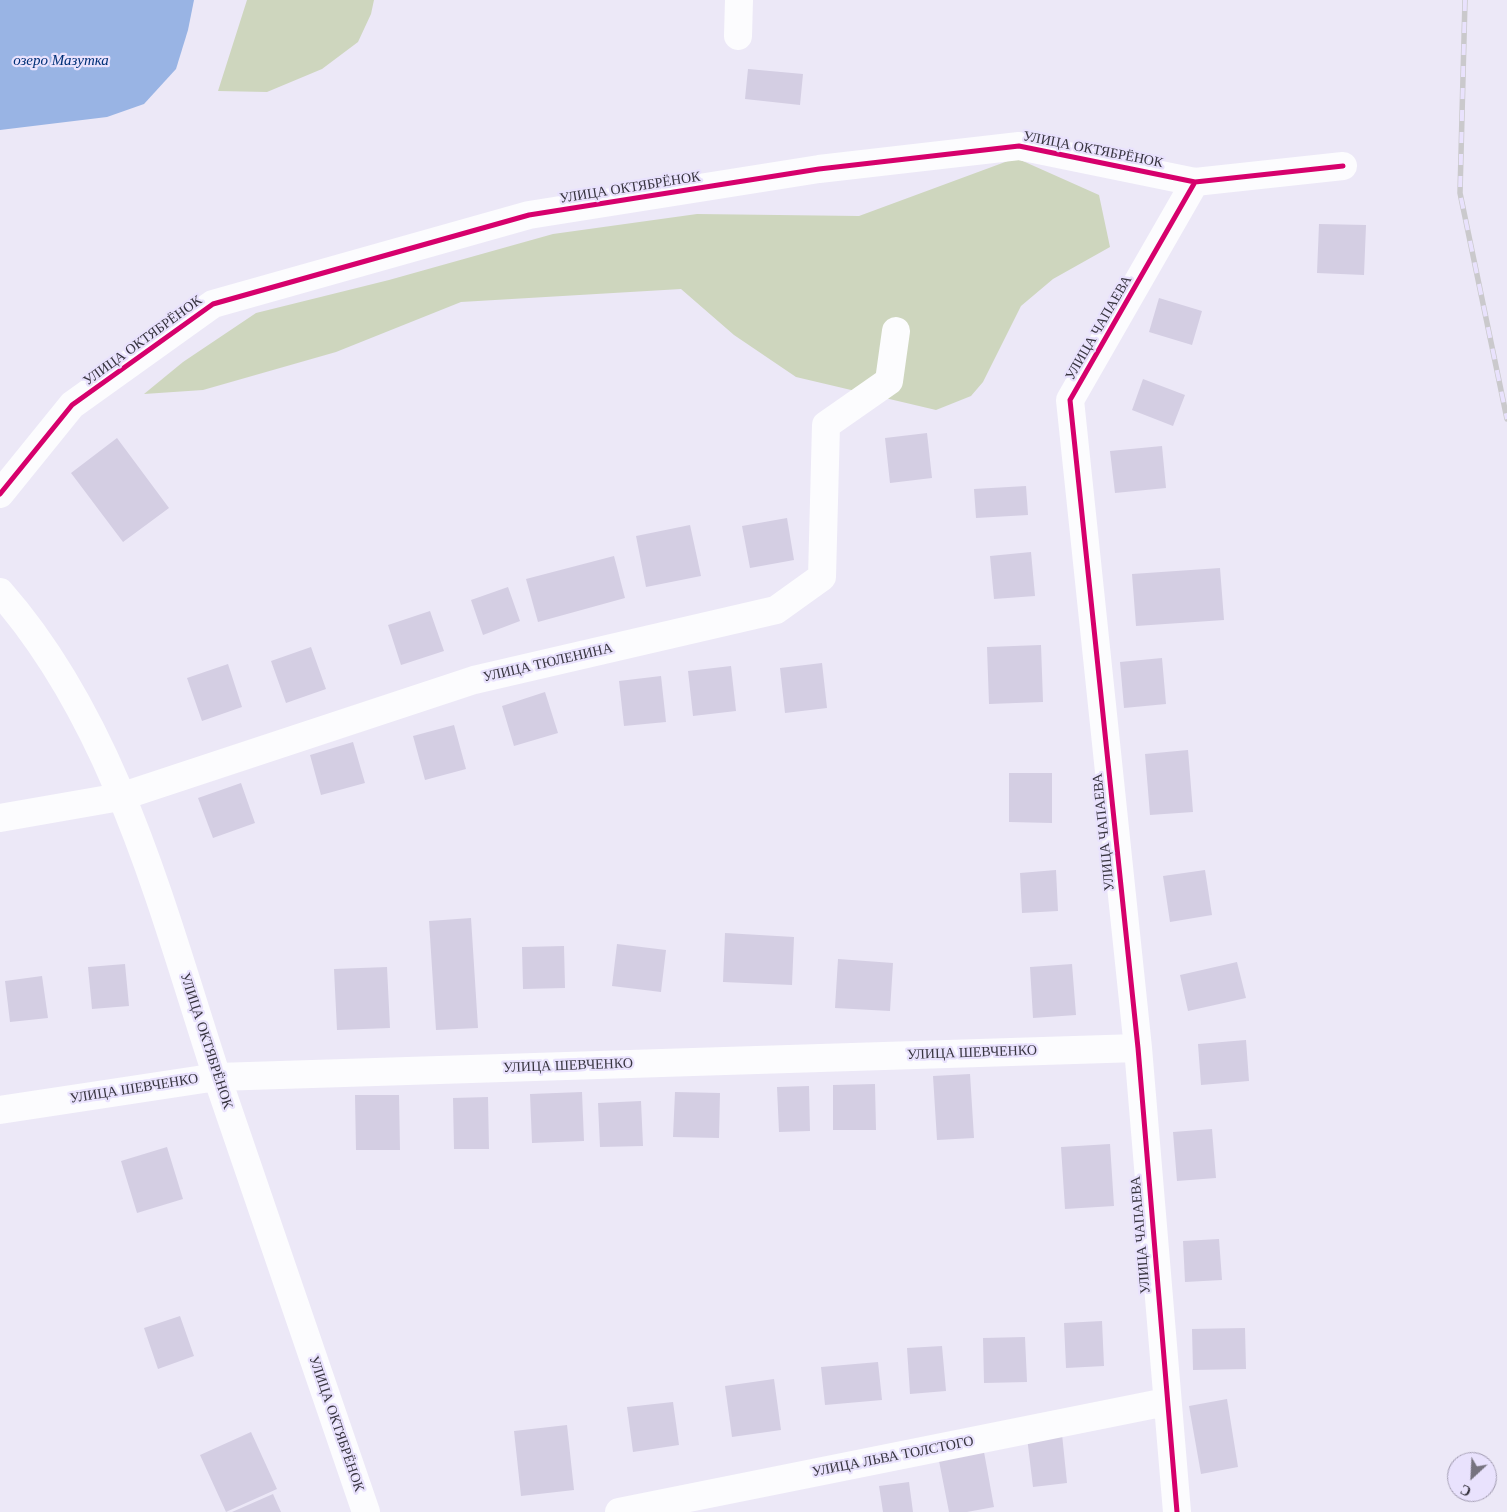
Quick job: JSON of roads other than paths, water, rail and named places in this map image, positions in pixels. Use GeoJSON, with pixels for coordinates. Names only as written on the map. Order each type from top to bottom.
{"type":"FeatureCollection","features":[{"type":"Feature","properties":{"kind":"street"},"geometry":{"type":"LineString","coordinates":[[738,36],[739,0]]}},
{"type":"Feature","properties":{"kind":"street","name":"УЛИЦА ОКТЯБРЁНОК"},"geometry":{"type":"LineString","coordinates":[[0,494],[72,405],[214,304],[529,215],[820,169],[1019,146],[1195,182],[1343,166]]}},
{"type":"Feature","properties":{"kind":"street","name":"УЛИЦА ЧАПАЕВА"},"geometry":{"type":"LineString","coordinates":[[1177,1512],[1166,1402],[1138,1048],[1070,400],[1195,182]]}},
{"type":"Feature","properties":{"kind":"street","name":"УЛИЦА ТЮЛЕНИНА"},"geometry":{"type":"LineString","coordinates":[[0,818],[120,797],[474,680],[776,610],[822,577],[826,424],[889,381],[896,332]]}},
{"type":"Feature","properties":{"kind":"street","name":"УЛИЦА ОКТЯБРЁНОК"},"geometry":{"type":"LineString","coordinates":[[0,592],[50,657],[91,732],[120,797],[155,884],[217,1077],[366,1512]]}},
{"type":"Feature","properties":{"kind":"street","name":"УЛИЦА ШЕВЧЕНКО"},"geometry":{"type":"LineString","coordinates":[[0,1110],[217,1077],[1138,1048]]}},
{"type":"Feature","properties":{"kind":"street","name":"УЛИЦА ЛЬВА ТОЛСТОГО"},"geometry":{"type":"LineString","coordinates":[[619,1512],[1166,1402]]}},
{"type":"Feature","properties":{"kind":"water","name":"озеро Мазутка"},"geometry":{"type":"Polygon","coordinates":[[[0,0],[194,0],[188,30],[176,69],[144,104],[107,117],[0,130],[0,0]]]}},
{"type":"Feature","properties":{"kind":"railway"},"geometry":{"type":"LineString","coordinates":[[1465,0],[1460,193],[1507,419]]}}]}
